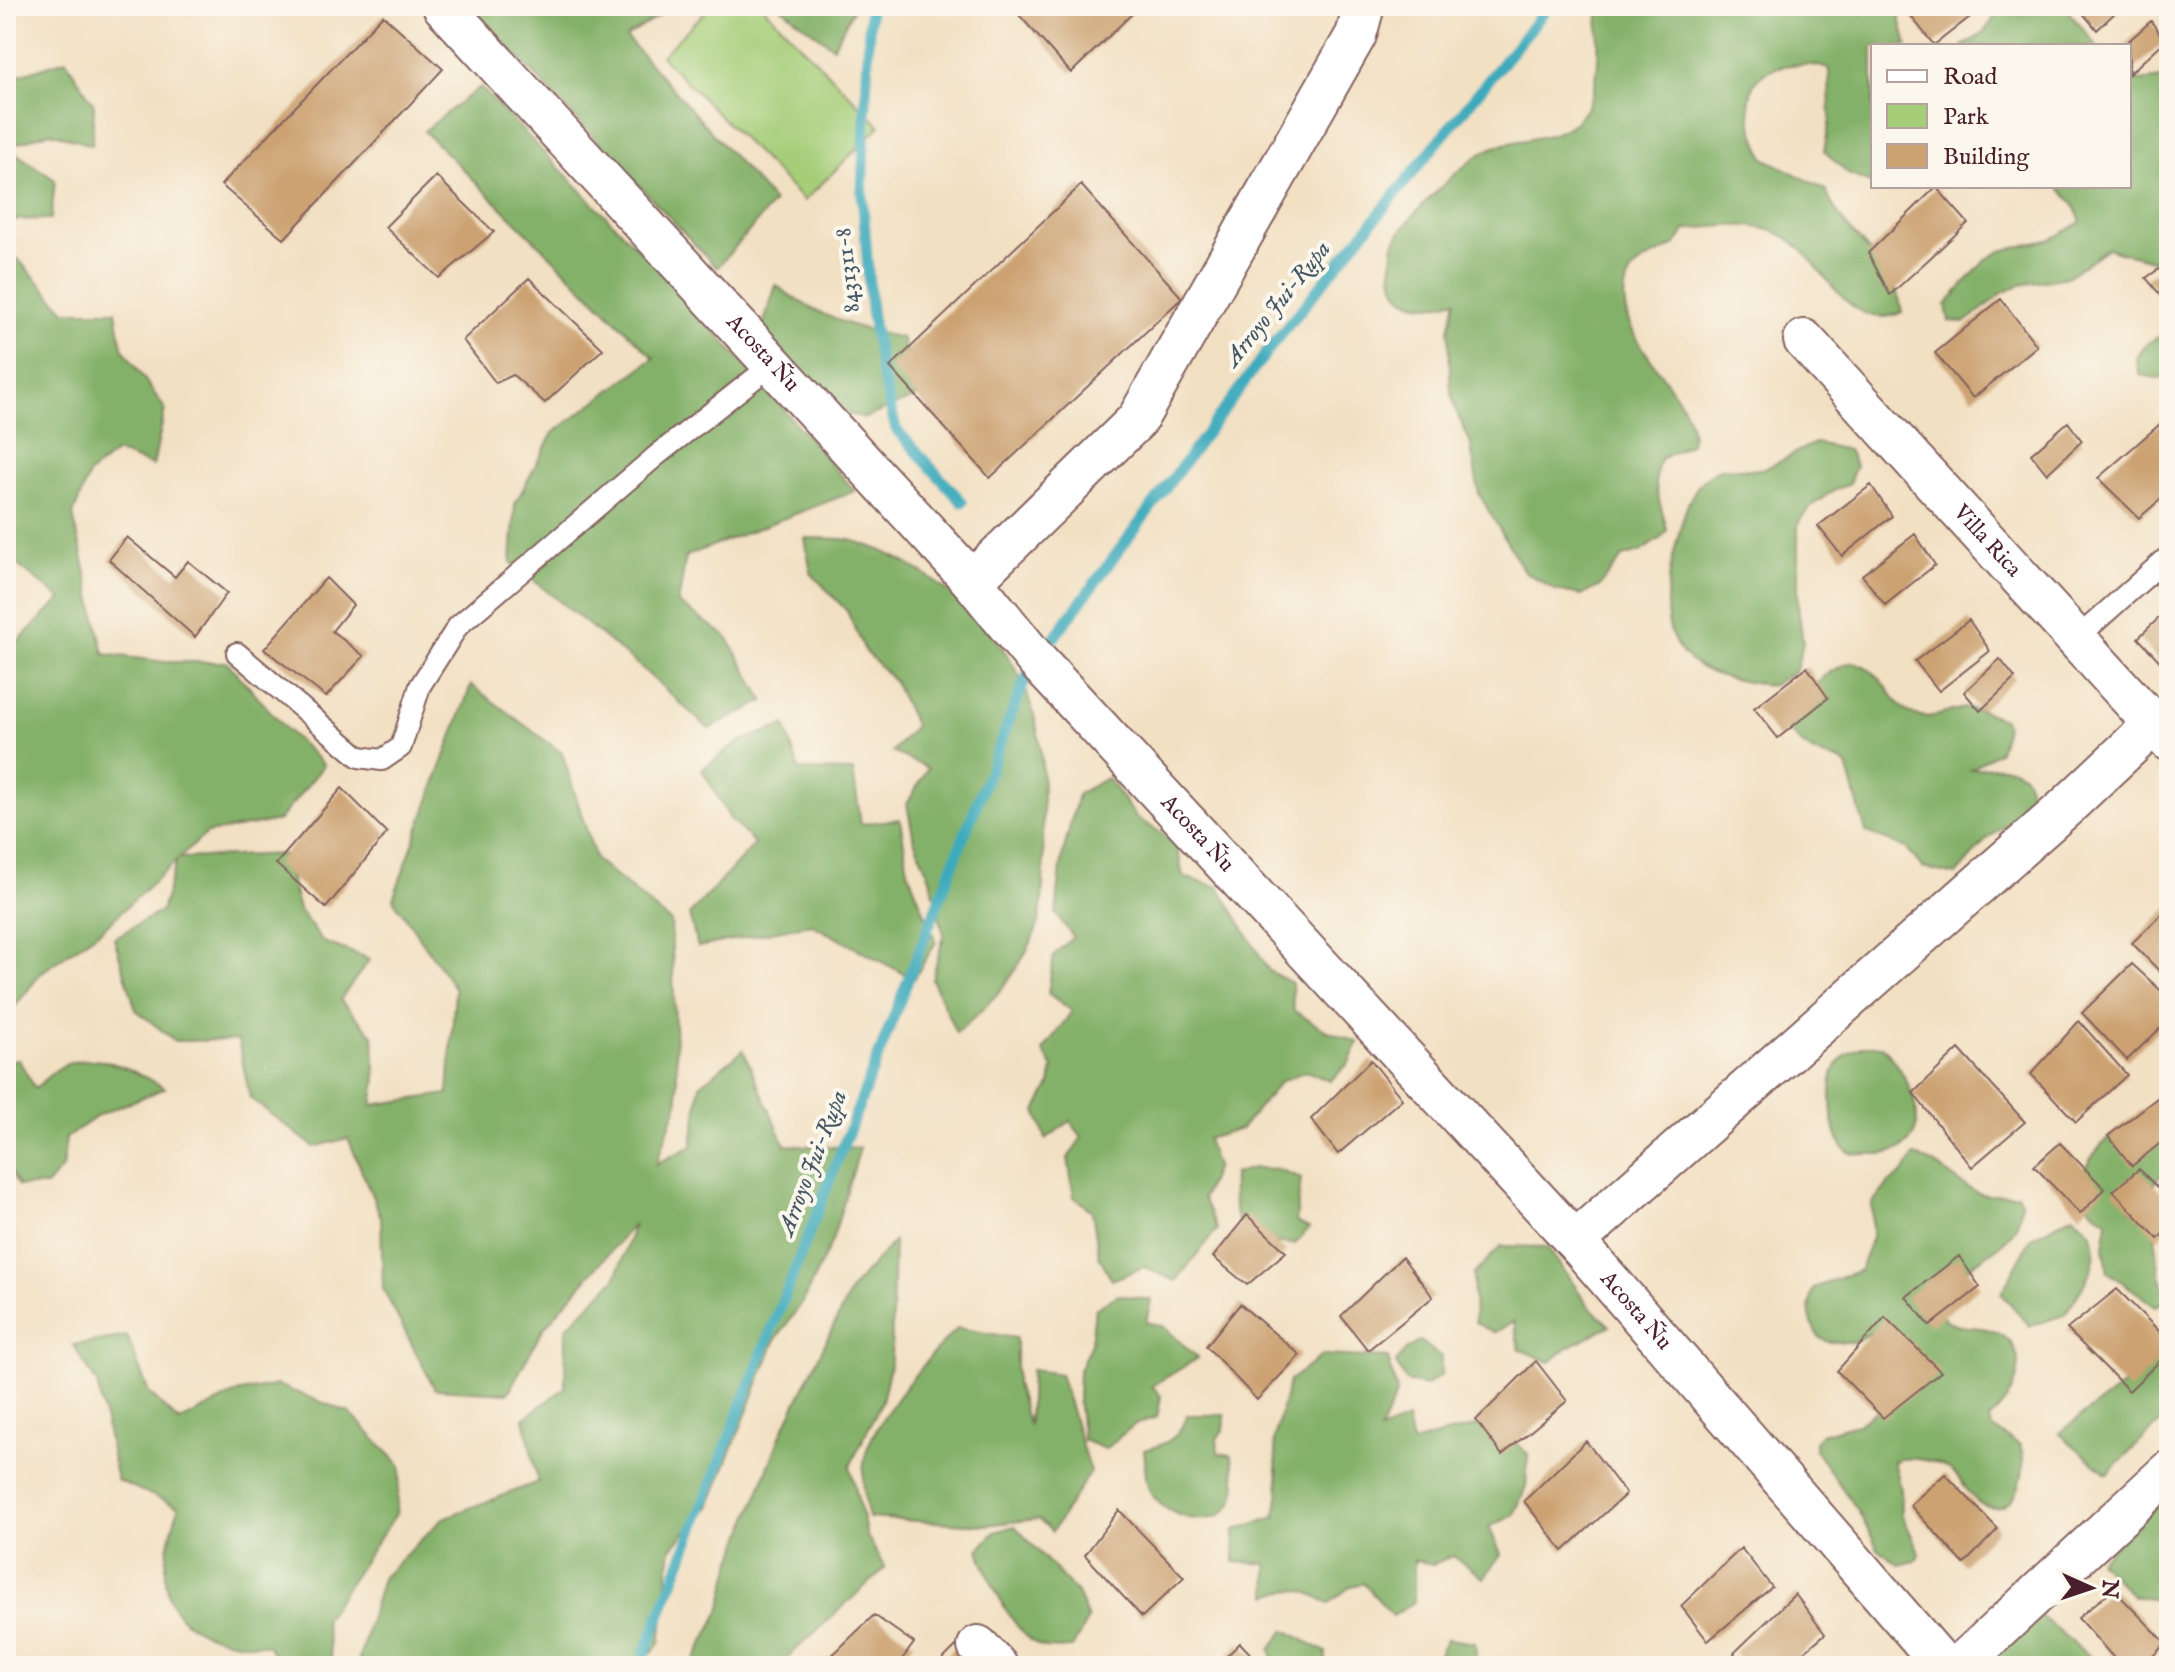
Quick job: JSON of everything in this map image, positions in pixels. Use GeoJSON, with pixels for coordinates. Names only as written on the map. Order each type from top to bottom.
{"type":"FeatureCollection","features":[{"type":"Feature","properties":{"kind":"street","name":"Acosta Ñu"},"geometry":{"type":"LineString","coordinates":[[443,6],[972,581],[1037,661],[1575,1241],[1944,1666]]}},
{"type":"Feature","properties":{"kind":"street"},"geometry":{"type":"LineString","coordinates":[[972,581],[1137,420],[1356,35],[1364,6]]}},
{"type":"Feature","properties":{"kind":"street","name":"Villa Rica"},"geometry":{"type":"LineString","coordinates":[[1804,340],[2161,732]]}},
{"type":"Feature","properties":{"kind":"street"},"geometry":{"type":"LineString","coordinates":[[1575,1241],[2065,808],[2161,732]]}},
{"type":"Feature","properties":{"kind":"street"},"geometry":{"type":"LineString","coordinates":[[1959,1666],[2169,1471]]}},
{"type":"Feature","properties":{"kind":"lane"},"geometry":{"type":"LineString","coordinates":[[237,653],[359,757],[371,761],[393,756],[401,747],[420,686],[458,626],[656,456],[774,363]]}},
{"type":"Feature","properties":{"kind":"lane"},"geometry":{"type":"LineString","coordinates":[[2075,640],[2169,556]]}},
{"type":"Feature","properties":{"kind":"green space"},"geometry":{"type":"Polygon","coordinates":[[[470,6],[675,6],[626,37],[774,202],[717,268],[470,6]]]}},
{"type":"Feature","properties":{"kind":"green space"},"geometry":{"type":"Polygon","coordinates":[[[711,6],[762,6],[880,126],[804,201],[661,56],[711,6]]]}},
{"type":"Feature","properties":{"kind":"green space"},"geometry":{"type":"Polygon","coordinates":[[[779,6],[855,6],[833,47],[779,6]]]}},
{"type":"Feature","properties":{"kind":"green space"},"geometry":{"type":"Polygon","coordinates":[[[1599,6],[1897,6],[1906,44],[1871,44],[1871,183],[1848,174],[1824,151],[1830,119],[1829,69],[1791,65],[1760,76],[1753,87],[1750,113],[1764,158],[1826,190],[1844,222],[1889,278],[1902,312],[1882,317],[1865,314],[1836,290],[1796,245],[1782,235],[1759,227],[1734,225],[1685,230],[1673,246],[1639,264],[1627,281],[1624,303],[1630,325],[1682,405],[1690,424],[1691,443],[1660,459],[1656,486],[1667,530],[1662,537],[1640,552],[1622,557],[1600,586],[1582,595],[1555,590],[1524,571],[1479,494],[1470,441],[1455,409],[1450,384],[1449,329],[1456,300],[1433,305],[1412,302],[1397,290],[1392,265],[1394,243],[1401,231],[1434,194],[1473,160],[1495,147],[1551,134],[1576,121],[1591,98],[1598,59],[1599,6]]]}},
{"type":"Feature","properties":{"kind":"green space"},"geometry":{"type":"Polygon","coordinates":[[[1999,6],[2064,6],[2095,44],[1965,44],[1975,39],[1993,20],[1999,6]]]}},
{"type":"Feature","properties":{"kind":"green space"},"geometry":{"type":"Polygon","coordinates":[[[66,60],[94,105],[92,145],[50,132],[7,147],[55,180],[51,219],[6,220],[6,69],[13,77],[66,60]]]}},
{"type":"Feature","properties":{"kind":"green space"},"geometry":{"type":"Polygon","coordinates":[[[2169,77],[2169,269],[2154,261],[2108,248],[2067,277],[2020,285],[2004,292],[1966,322],[1949,321],[1946,305],[1986,259],[2001,251],[2051,239],[2081,222],[2073,203],[2059,188],[2131,188],[2131,78],[2140,81],[2169,77]]]}},
{"type":"Feature","properties":{"kind":"green space"},"geometry":{"type":"Polygon","coordinates":[[[480,87],[682,294],[855,491],[686,556],[678,603],[727,637],[764,701],[709,729],[637,664],[511,562],[515,504],[553,433],[654,358],[424,131],[480,87]]]}},
{"type":"Feature","properties":{"kind":"green space"},"geometry":{"type":"Polygon","coordinates":[[[17,258],[65,311],[116,311],[122,347],[165,409],[153,466],[116,452],[89,474],[73,515],[104,654],[165,662],[227,662],[285,728],[324,765],[278,821],[207,833],[179,858],[284,854],[299,910],[323,942],[370,959],[340,1000],[373,1035],[376,1081],[372,1105],[448,1094],[455,989],[393,899],[471,685],[562,753],[596,860],[671,922],[678,1102],[656,1164],[692,1146],[700,1085],[743,1050],[785,1145],[860,1148],[832,1241],[802,1303],[776,1339],[709,1507],[671,1548],[660,1643],[639,1666],[357,1666],[382,1578],[443,1518],[538,1482],[524,1418],[565,1388],[566,1328],[616,1278],[634,1224],[543,1329],[508,1393],[435,1389],[383,1289],[381,1217],[348,1138],[314,1147],[250,1098],[238,1040],[175,1041],[136,1010],[114,938],[161,911],[177,860],[105,927],[42,972],[6,1018],[6,640],[12,647],[61,599],[6,556],[6,261],[17,258]]]}},
{"type":"Feature","properties":{"kind":"green space"},"geometry":{"type":"Polygon","coordinates":[[[776,285],[820,313],[902,338],[916,397],[865,418],[841,412],[761,331],[776,285]]]}},
{"type":"Feature","properties":{"kind":"green space"},"geometry":{"type":"Polygon","coordinates":[[[2169,331],[2169,380],[2140,375],[2136,358],[2148,343],[2169,331]]]}},
{"type":"Feature","properties":{"kind":"green space"},"geometry":{"type":"Polygon","coordinates":[[[1816,443],[1848,450],[1856,466],[1848,485],[1819,500],[1798,524],[1798,606],[1803,643],[1796,670],[1773,685],[1710,672],[1690,660],[1676,644],[1669,624],[1667,600],[1670,571],[1689,502],[1704,479],[1717,470],[1767,467],[1816,443]]]}},
{"type":"Feature","properties":{"kind":"green space"},"geometry":{"type":"Polygon","coordinates":[[[805,538],[854,541],[881,551],[908,564],[959,600],[1001,647],[1017,672],[1034,714],[1043,777],[1040,917],[1014,973],[993,999],[956,1033],[932,979],[944,935],[930,878],[914,840],[907,804],[928,768],[892,752],[915,726],[894,681],[865,651],[847,611],[811,573],[805,538]]]}},
{"type":"Feature","properties":{"kind":"green space"},"geometry":{"type":"Polygon","coordinates":[[[1853,662],[1874,673],[1904,710],[1912,714],[1931,717],[1971,709],[2003,719],[2006,727],[1999,751],[1971,769],[2009,767],[2016,770],[2028,780],[2030,798],[2013,819],[1985,841],[1956,875],[1923,868],[1906,848],[1866,832],[1847,766],[1806,747],[1783,722],[1822,678],[1853,662]]]}},
{"type":"Feature","properties":{"kind":"green space"},"geometry":{"type":"Polygon","coordinates":[[[785,725],[799,770],[853,771],[861,824],[900,819],[908,871],[936,942],[914,979],[811,924],[698,947],[689,915],[755,844],[730,819],[702,769],[739,742],[785,725]]]}},
{"type":"Feature","properties":{"kind":"green space"},"geometry":{"type":"Polygon","coordinates":[[[1107,778],[1137,818],[1176,842],[1183,877],[1219,887],[1269,971],[1292,983],[1293,1010],[1325,1030],[1358,1042],[1349,1063],[1330,1081],[1306,1071],[1281,1081],[1241,1129],[1207,1139],[1216,1167],[1203,1198],[1217,1229],[1176,1281],[1144,1267],[1112,1280],[1099,1256],[1092,1211],[1074,1197],[1068,1158],[1082,1137],[1070,1121],[1046,1139],[1036,1111],[1050,1085],[1053,1068],[1043,1051],[1072,1011],[1048,993],[1054,955],[1073,937],[1056,914],[1062,858],[1078,794],[1107,778]]]}},
{"type":"Feature","properties":{"kind":"green space"},"geometry":{"type":"Polygon","coordinates":[[[1864,1046],[1882,1046],[1894,1060],[1912,1095],[1916,1129],[1908,1142],[1894,1151],[1851,1153],[1841,1144],[1835,1130],[1831,1082],[1835,1068],[1843,1057],[1864,1046]]]}},
{"type":"Feature","properties":{"kind":"green space"},"geometry":{"type":"Polygon","coordinates":[[[18,1059],[35,1088],[59,1068],[86,1060],[127,1068],[165,1088],[99,1115],[66,1138],[62,1168],[46,1186],[18,1186],[6,1163],[6,1061],[18,1059]]]}},
{"type":"Feature","properties":{"kind":"green space"},"geometry":{"type":"Polygon","coordinates":[[[2169,1107],[2169,1152],[2166,1163],[2155,1182],[2130,1200],[2129,1208],[2154,1234],[2164,1289],[2164,1302],[2156,1306],[2108,1272],[2104,1247],[2107,1220],[2091,1208],[2083,1194],[2082,1179],[2097,1150],[2124,1125],[2142,1114],[2169,1107]]]}},
{"type":"Feature","properties":{"kind":"green space"},"geometry":{"type":"Polygon","coordinates":[[[1914,1156],[1932,1163],[1979,1193],[2017,1194],[2021,1201],[2015,1229],[1998,1247],[1956,1279],[1948,1290],[1940,1313],[1951,1323],[1996,1332],[2008,1340],[2016,1351],[2017,1376],[2013,1388],[1989,1419],[1991,1427],[2020,1445],[2023,1466],[2018,1490],[2012,1499],[2004,1506],[1994,1508],[1978,1502],[1958,1477],[1942,1465],[1917,1459],[1894,1461],[1901,1489],[1902,1515],[1920,1554],[1915,1561],[1899,1565],[1878,1549],[1857,1509],[1815,1450],[1815,1441],[1821,1434],[1857,1424],[1886,1405],[1877,1338],[1870,1333],[1854,1342],[1828,1342],[1816,1333],[1809,1307],[1814,1288],[1860,1270],[1872,1237],[1872,1204],[1889,1183],[1903,1173],[1914,1156]]]}},
{"type":"Feature","properties":{"kind":"green space"},"geometry":{"type":"Polygon","coordinates":[[[1253,1168],[1278,1169],[1301,1178],[1296,1222],[1309,1228],[1295,1244],[1262,1240],[1243,1228],[1238,1219],[1234,1207],[1233,1174],[1253,1168]]]}},
{"type":"Feature","properties":{"kind":"green space"},"geometry":{"type":"Polygon","coordinates":[[[2073,1215],[2091,1234],[2094,1245],[2092,1267],[2064,1315],[2030,1326],[2001,1293],[2032,1237],[2073,1215]]]}},
{"type":"Feature","properties":{"kind":"green space"},"geometry":{"type":"Polygon","coordinates":[[[894,1241],[891,1361],[882,1401],[850,1466],[867,1536],[885,1568],[778,1666],[691,1666],[720,1611],[731,1565],[781,1434],[852,1288],[894,1241]]]}},
{"type":"Feature","properties":{"kind":"green space"},"geometry":{"type":"Polygon","coordinates":[[[1501,1246],[1547,1247],[1590,1307],[1610,1326],[1568,1347],[1550,1362],[1519,1349],[1514,1321],[1494,1333],[1475,1322],[1473,1275],[1501,1246]]]}},
{"type":"Feature","properties":{"kind":"green space"},"geometry":{"type":"Polygon","coordinates":[[[1118,1295],[1151,1300],[1146,1322],[1164,1327],[1198,1358],[1152,1386],[1161,1396],[1157,1417],[1135,1424],[1105,1449],[1083,1440],[1078,1400],[1079,1370],[1091,1343],[1095,1309],[1118,1295]]]}},
{"type":"Feature","properties":{"kind":"green space"},"geometry":{"type":"Polygon","coordinates":[[[958,1328],[1016,1338],[1016,1384],[1029,1426],[1031,1370],[1060,1374],[1090,1472],[1052,1532],[1039,1519],[985,1525],[869,1518],[863,1479],[871,1440],[910,1381],[958,1328]]]}},
{"type":"Feature","properties":{"kind":"green space"},"geometry":{"type":"Polygon","coordinates":[[[127,1336],[149,1393],[179,1422],[236,1393],[277,1385],[350,1413],[401,1466],[396,1514],[324,1620],[333,1666],[282,1666],[267,1645],[207,1634],[187,1623],[174,1608],[167,1589],[166,1566],[179,1507],[117,1480],[97,1383],[73,1345],[127,1336]]]}},
{"type":"Feature","properties":{"kind":"green space"},"geometry":{"type":"Polygon","coordinates":[[[1420,1341],[1441,1357],[1441,1375],[1425,1386],[1406,1381],[1396,1363],[1404,1352],[1420,1341]]]}},
{"type":"Feature","properties":{"kind":"green space"},"geometry":{"type":"Polygon","coordinates":[[[2169,1351],[2169,1414],[2107,1474],[2059,1433],[2169,1351]]]}},
{"type":"Feature","properties":{"kind":"green space"},"geometry":{"type":"Polygon","coordinates":[[[1323,1355],[1388,1358],[1397,1392],[1380,1431],[1407,1420],[1412,1443],[1491,1422],[1528,1454],[1526,1487],[1514,1515],[1489,1527],[1501,1554],[1484,1578],[1453,1556],[1433,1564],[1414,1560],[1414,1602],[1393,1616],[1363,1583],[1351,1586],[1328,1604],[1300,1590],[1268,1595],[1267,1564],[1234,1562],[1235,1530],[1275,1517],[1279,1491],[1274,1439],[1289,1381],[1323,1355]]]}},
{"type":"Feature","properties":{"kind":"green space"},"geometry":{"type":"Polygon","coordinates":[[[1187,1415],[1225,1415],[1224,1430],[1217,1438],[1218,1453],[1232,1455],[1235,1493],[1223,1513],[1213,1517],[1190,1518],[1167,1509],[1158,1502],[1147,1484],[1144,1450],[1172,1439],[1187,1415]]]}},
{"type":"Feature","properties":{"kind":"green space"},"geometry":{"type":"Polygon","coordinates":[[[2169,1495],[2169,1602],[2133,1596],[2098,1561],[2169,1495]]]}},
{"type":"Feature","properties":{"kind":"green space"},"geometry":{"type":"Polygon","coordinates":[[[1015,1526],[1077,1593],[1088,1619],[1072,1648],[1046,1648],[1035,1643],[1013,1621],[995,1590],[979,1549],[995,1532],[1015,1526]]]}},
{"type":"Feature","properties":{"kind":"green space"},"geometry":{"type":"Polygon","coordinates":[[[2037,1613],[2101,1666],[1978,1666],[2037,1613]]]}},
{"type":"Feature","properties":{"kind":"green space"},"geometry":{"type":"Polygon","coordinates":[[[1285,1630],[1326,1652],[1325,1666],[1276,1666],[1270,1650],[1285,1630]]]}},
{"type":"Feature","properties":{"kind":"green space"},"geometry":{"type":"Polygon","coordinates":[[[1447,1639],[1475,1643],[1477,1666],[1432,1666],[1447,1639]]]}},
{"type":"Feature","properties":{"kind":"building"},"geometry":{"type":"Polygon","coordinates":[[[1011,6],[1140,6],[1071,73],[1011,6]]]}},
{"type":"Feature","properties":{"kind":"building"},"geometry":{"type":"Polygon","coordinates":[[[1922,6],[1984,6],[1935,44],[1910,15],[1922,6]]]}},
{"type":"Feature","properties":{"kind":"building"},"geometry":{"type":"Polygon","coordinates":[[[2086,6],[2122,6],[2097,30],[2081,11],[2086,6]]]}},
{"type":"Feature","properties":{"kind":"building"},"geometry":{"type":"Polygon","coordinates":[[[383,15],[443,69],[284,239],[221,185],[383,15]]]}},
{"type":"Feature","properties":{"kind":"building"},"geometry":{"type":"Polygon","coordinates":[[[2151,21],[2165,41],[2131,72],[2131,44],[2125,44],[2151,21]]]}},
{"type":"Feature","properties":{"kind":"building"},"geometry":{"type":"Polygon","coordinates":[[[436,176],[494,232],[439,278],[385,227],[436,176]]]}},
{"type":"Feature","properties":{"kind":"building"},"geometry":{"type":"Polygon","coordinates":[[[1081,185],[1182,298],[990,478],[890,367],[1081,185]]]}},
{"type":"Feature","properties":{"kind":"building"},"geometry":{"type":"Polygon","coordinates":[[[1935,188],[1968,223],[1890,295],[1868,253],[1935,188]]]}},
{"type":"Feature","properties":{"kind":"building"},"geometry":{"type":"Polygon","coordinates":[[[2169,262],[2169,305],[2146,278],[2169,262]]]}},
{"type":"Feature","properties":{"kind":"building"},"geometry":{"type":"Polygon","coordinates":[[[529,278],[603,349],[545,403],[513,375],[496,383],[463,340],[529,278]]]}},
{"type":"Feature","properties":{"kind":"building"},"geometry":{"type":"Polygon","coordinates":[[[2001,299],[2037,346],[1973,398],[1935,353],[2001,299]]]}},
{"type":"Feature","properties":{"kind":"building"},"geometry":{"type":"Polygon","coordinates":[[[2167,418],[2169,492],[2139,518],[2098,478],[2167,418]]]}},
{"type":"Feature","properties":{"kind":"building"},"geometry":{"type":"Polygon","coordinates":[[[2068,422],[2082,441],[2047,474],[2031,454],[2068,422]]]}},
{"type":"Feature","properties":{"kind":"building"},"geometry":{"type":"Polygon","coordinates":[[[1871,485],[1892,516],[1842,556],[1818,526],[1871,485]]]}},
{"type":"Feature","properties":{"kind":"building"},"geometry":{"type":"Polygon","coordinates":[[[1915,534],[1935,565],[1885,605],[1862,575],[1915,534]]]}},
{"type":"Feature","properties":{"kind":"building"},"geometry":{"type":"Polygon","coordinates":[[[127,537],[175,577],[188,561],[227,593],[195,637],[109,560],[127,537]]]}},
{"type":"Feature","properties":{"kind":"building"},"geometry":{"type":"Polygon","coordinates":[[[326,578],[353,605],[332,631],[364,656],[326,697],[264,649],[326,578]]]}},
{"type":"Feature","properties":{"kind":"building"},"geometry":{"type":"Polygon","coordinates":[[[2169,608],[2169,671],[2138,638],[2169,608]]]}},
{"type":"Feature","properties":{"kind":"building"},"geometry":{"type":"Polygon","coordinates":[[[1969,620],[1990,651],[1939,691],[1915,661],[1969,620]]]}},
{"type":"Feature","properties":{"kind":"building"},"geometry":{"type":"Polygon","coordinates":[[[2000,659],[2015,678],[1980,711],[1964,692],[2000,659]]]}},
{"type":"Feature","properties":{"kind":"building"},"geometry":{"type":"Polygon","coordinates":[[[1807,667],[1828,698],[1778,738],[1754,708],[1807,667]]]}},
{"type":"Feature","properties":{"kind":"building"},"geometry":{"type":"Polygon","coordinates":[[[342,788],[387,833],[326,908],[276,864],[342,788]]]}},
{"type":"Feature","properties":{"kind":"building"},"geometry":{"type":"Polygon","coordinates":[[[2169,907],[2169,981],[2132,943],[2169,907]]]}},
{"type":"Feature","properties":{"kind":"building"},"geometry":{"type":"Polygon","coordinates":[[[2132,964],[2169,998],[2169,1020],[2127,1060],[2082,1013],[2132,964]]]}},
{"type":"Feature","properties":{"kind":"building"},"geometry":{"type":"Polygon","coordinates":[[[2079,1021],[2127,1075],[2076,1122],[2031,1074],[2079,1021]]]}},
{"type":"Feature","properties":{"kind":"building"},"geometry":{"type":"Polygon","coordinates":[[[1959,1049],[2025,1122],[1972,1167],[1913,1093],[1959,1049]]]}},
{"type":"Feature","properties":{"kind":"building"},"geometry":{"type":"Polygon","coordinates":[[[1371,1060],[1402,1099],[1338,1154],[1311,1119],[1371,1060]]]}},
{"type":"Feature","properties":{"kind":"building"},"geometry":{"type":"Polygon","coordinates":[[[2161,1095],[2169,1107],[2169,1136],[2132,1166],[2108,1136],[2161,1095]]]}},
{"type":"Feature","properties":{"kind":"building"},"geometry":{"type":"Polygon","coordinates":[[[2060,1143],[2105,1189],[2080,1214],[2034,1166],[2060,1143]]]}},
{"type":"Feature","properties":{"kind":"building"},"geometry":{"type":"Polygon","coordinates":[[[2139,1169],[2169,1199],[2169,1228],[2158,1239],[2113,1191],[2139,1169]]]}},
{"type":"Feature","properties":{"kind":"building"},"geometry":{"type":"Polygon","coordinates":[[[1247,1215],[1286,1252],[1247,1285],[1213,1257],[1247,1215]]]}},
{"type":"Feature","properties":{"kind":"building"},"geometry":{"type":"Polygon","coordinates":[[[1959,1256],[1980,1287],[1930,1326],[1906,1297],[1959,1256]]]}},
{"type":"Feature","properties":{"kind":"building"},"geometry":{"type":"Polygon","coordinates":[[[1402,1257],[1433,1297],[1368,1350],[1341,1316],[1402,1257]]]}},
{"type":"Feature","properties":{"kind":"building"},"geometry":{"type":"Polygon","coordinates":[[[2117,1289],[2169,1341],[2169,1352],[2129,1391],[2067,1329],[2117,1289]]]}},
{"type":"Feature","properties":{"kind":"building"},"geometry":{"type":"Polygon","coordinates":[[[1240,1304],[1300,1355],[1257,1400],[1206,1346],[1240,1304]]]}},
{"type":"Feature","properties":{"kind":"building"},"geometry":{"type":"Polygon","coordinates":[[[1885,1317],[1941,1372],[1883,1418],[1837,1371],[1885,1317]]]}},
{"type":"Feature","properties":{"kind":"building"},"geometry":{"type":"Polygon","coordinates":[[[1536,1361],[1567,1401],[1502,1455],[1476,1420],[1536,1361]]]}},
{"type":"Feature","properties":{"kind":"building"},"geometry":{"type":"Polygon","coordinates":[[[1586,1441],[1626,1494],[1563,1551],[1524,1501],[1586,1441]]]}},
{"type":"Feature","properties":{"kind":"building"},"geometry":{"type":"Polygon","coordinates":[[[1945,1474],[1998,1529],[1964,1564],[1910,1505],[1945,1474]]]}},
{"type":"Feature","properties":{"kind":"building"},"geometry":{"type":"Polygon","coordinates":[[[1119,1510],[1184,1577],[1142,1617],[1085,1555],[1119,1510]]]}},
{"type":"Feature","properties":{"kind":"building"},"geometry":{"type":"Polygon","coordinates":[[[1741,1548],[1772,1587],[1708,1641],[1681,1606],[1741,1548]]]}},
{"type":"Feature","properties":{"kind":"building"},"geometry":{"type":"Polygon","coordinates":[[[2113,1589],[2166,1643],[2143,1666],[2121,1666],[2078,1618],[2113,1589]]]}},
{"type":"Feature","properties":{"kind":"building"},"geometry":{"type":"Polygon","coordinates":[[[1795,1594],[1825,1634],[1787,1666],[1744,1666],[1734,1653],[1795,1594]]]}},
{"type":"Feature","properties":{"kind":"building"},"geometry":{"type":"Polygon","coordinates":[[[874,1615],[914,1643],[897,1666],[821,1666],[874,1615]]]}},
{"type":"Feature","properties":{"kind":"building"},"geometry":{"type":"Polygon","coordinates":[[[1240,1643],[1262,1666],[1217,1666],[1240,1643]]]}},
{"type":"Feature","properties":{"kind":"building"},"geometry":{"type":"Polygon","coordinates":[[[956,1646],[972,1666],[936,1666],[956,1646]]]}},
{"type":"Feature","properties":{"kind":"waterway","name":"8431311-8"},"geometry":{"type":"LineString","coordinates":[[870,6],[862,192],[871,310],[881,371],[896,429],[962,502]]}},
{"type":"Feature","properties":{"kind":"waterway","name":"Arroyo Jui-Rupa"},"geometry":{"type":"LineString","coordinates":[[1053,639],[1273,344],[1549,6]]}},
{"type":"Feature","properties":{"kind":"waterway","name":"Arroyo Jui-Rupa"},"geometry":{"type":"LineString","coordinates":[[640,1666],[1027,675]]}}]}
